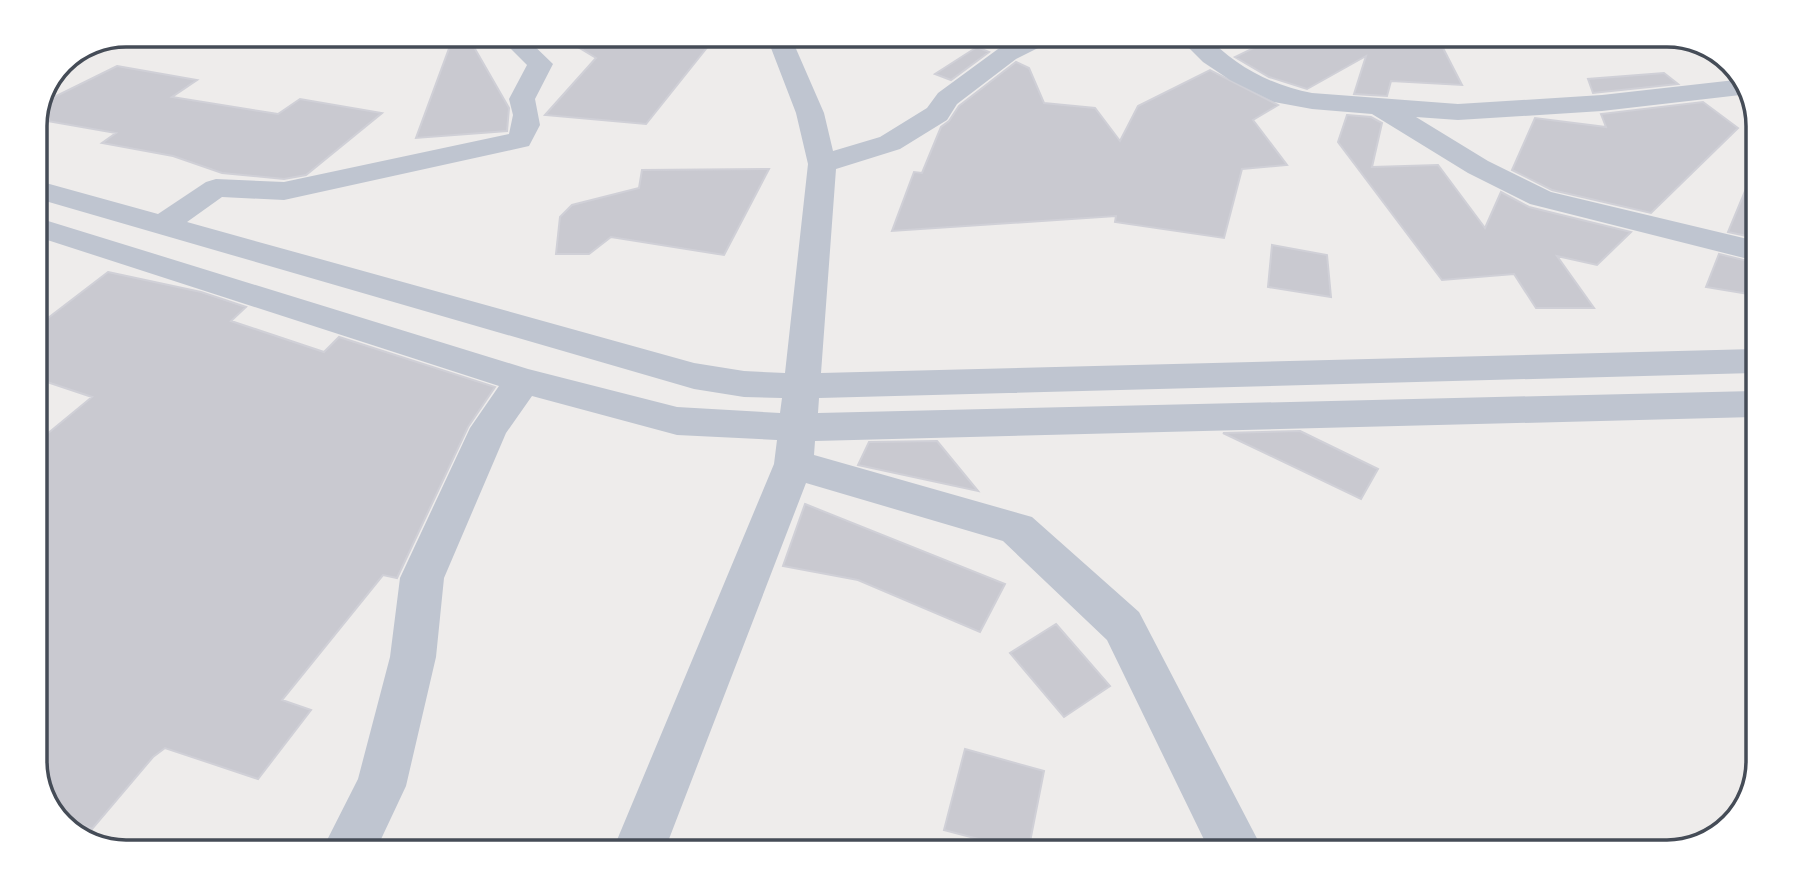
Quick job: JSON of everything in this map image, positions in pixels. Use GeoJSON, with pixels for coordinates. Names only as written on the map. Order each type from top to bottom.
{"type":"FeatureCollection","features":[{"type":"Feature","properties":{"kind":"street"},"geometry":{"type":"LineString","coordinates":[[162,225],[216,188],[284,191],[519,140],[526,131],[527,111],[522,99],[540,64],[522,47]]}},
{"type":"Feature","properties":{"kind":"street"},"geometry":{"type":"LineString","coordinates":[[643,840],[799,426],[822,164],[810,113],[783,47]]}},
{"type":"Feature","properties":{"kind":"street"},"geometry":{"type":"LineString","coordinates":[[822,164],[890,143],[937,114],[947,99],[1007,54],[1021,47]]}},
{"type":"Feature","properties":{"kind":"street"},"geometry":{"type":"LineString","coordinates":[[1203,47],[1212,57],[1283,96],[1458,112],[1602,103],[1737,89]]}},
{"type":"Feature","properties":{"kind":"street"},"geometry":{"type":"LineString","coordinates":[[1377,105],[1478,167],[1541,198],[1746,249]]}},
{"type":"Feature","properties":{"kind":"street"},"geometry":{"type":"LineString","coordinates":[[47,192],[694,376],[744,384],[799,426],[1017,529],[1123,626],[1232,840]]}},
{"type":"Feature","properties":{"kind":"street"},"geometry":{"type":"LineString","coordinates":[[47,230],[523,380],[677,421],[707,425],[799,426],[1746,404]]}},
{"type":"Feature","properties":{"kind":"street"},"geometry":{"type":"LineString","coordinates":[[799,426],[1746,362]]}},
{"type":"Feature","properties":{"kind":"street"},"geometry":{"type":"LineString","coordinates":[[353,840],[381,786],[413,657],[422,578],[489,428],[523,380]]}},
{"type":"Feature","properties":{"kind":"building"},"geometry":{"type":"Polygon","coordinates":[[[450,47],[474,47],[509,108],[507,131],[416,138],[450,47]]]}},
{"type":"Feature","properties":{"kind":"building"},"geometry":{"type":"Polygon","coordinates":[[[578,47],[707,47],[646,124],[545,115],[596,58],[578,47]]]}},
{"type":"Feature","properties":{"kind":"building"},"geometry":{"type":"Polygon","coordinates":[[[977,47],[989,52],[951,80],[935,74],[977,47]]]}},
{"type":"Feature","properties":{"kind":"building"},"geometry":{"type":"Polygon","coordinates":[[[1256,47],[1443,48],[1462,85],[1391,81],[1387,96],[1354,94],[1366,56],[1307,89],[1269,77],[1235,57],[1256,47]]]}},
{"type":"Feature","properties":{"kind":"building"},"geometry":{"type":"Polygon","coordinates":[[[1016,62],[1029,68],[1044,103],[1095,108],[1120,141],[1138,106],[1210,70],[1278,105],[1253,120],[1287,165],[1242,169],[1224,238],[1115,222],[1116,216],[892,231],[914,172],[922,173],[941,127],[949,121],[959,106],[1016,62]]]}},
{"type":"Feature","properties":{"kind":"building"},"geometry":{"type":"Polygon","coordinates":[[[117,66],[197,80],[172,97],[278,114],[300,99],[382,113],[306,175],[284,179],[222,173],[173,156],[102,143],[116,133],[47,121],[52,98],[117,66]]]}},
{"type":"Feature","properties":{"kind":"building"},"geometry":{"type":"Polygon","coordinates":[[[1664,73],[1678,84],[1593,93],[1588,79],[1664,73]]]}},
{"type":"Feature","properties":{"kind":"building"},"geometry":{"type":"Polygon","coordinates":[[[1703,102],[1738,128],[1651,213],[1552,190],[1512,170],[1535,118],[1606,127],[1601,114],[1703,102]]]}},
{"type":"Feature","properties":{"kind":"building"},"geometry":{"type":"Polygon","coordinates":[[[1347,115],[1371,117],[1382,123],[1372,167],[1438,165],[1485,228],[1501,192],[1529,207],[1631,232],[1597,265],[1557,256],[1594,308],[1536,308],[1514,274],[1442,280],[1338,142],[1347,115]]]}},
{"type":"Feature","properties":{"kind":"building"},"geometry":{"type":"Polygon","coordinates":[[[769,169],[724,255],[611,237],[589,254],[556,254],[560,217],[572,205],[639,188],[642,170],[769,169]]]}},
{"type":"Feature","properties":{"kind":"building"},"geometry":{"type":"Polygon","coordinates":[[[1746,189],[1746,236],[1728,232],[1746,189]]]}},
{"type":"Feature","properties":{"kind":"building"},"geometry":{"type":"Polygon","coordinates":[[[1272,245],[1327,255],[1331,297],[1268,287],[1272,245]]]}},
{"type":"Feature","properties":{"kind":"building"},"geometry":{"type":"Polygon","coordinates":[[[1719,254],[1746,261],[1746,294],[1706,287],[1719,254]]]}},
{"type":"Feature","properties":{"kind":"building"},"geometry":{"type":"Polygon","coordinates":[[[108,272],[201,292],[246,307],[231,321],[324,352],[339,337],[495,387],[468,427],[397,578],[383,575],[282,700],[311,710],[258,779],[165,748],[153,757],[92,829],[74,820],[61,805],[51,786],[47,766],[47,434],[92,397],[47,382],[47,319],[108,272]]]}},
{"type":"Feature","properties":{"kind":"building"},"geometry":{"type":"Polygon","coordinates":[[[1300,431],[1378,469],[1361,499],[1223,433],[1300,431]]]}},
{"type":"Feature","properties":{"kind":"building"},"geometry":{"type":"Polygon","coordinates":[[[937,441],[978,491],[858,465],[869,442],[937,441]]]}},
{"type":"Feature","properties":{"kind":"building"},"geometry":{"type":"Polygon","coordinates":[[[805,504],[1005,584],[980,632],[858,580],[783,566],[805,504]]]}},
{"type":"Feature","properties":{"kind":"building"},"geometry":{"type":"Polygon","coordinates":[[[1056,624],[1110,686],[1064,717],[1010,653],[1056,624]]]}},
{"type":"Feature","properties":{"kind":"building"},"geometry":{"type":"Polygon","coordinates":[[[965,749],[1044,771],[1030,840],[982,840],[944,830],[965,749]]]}}]}
